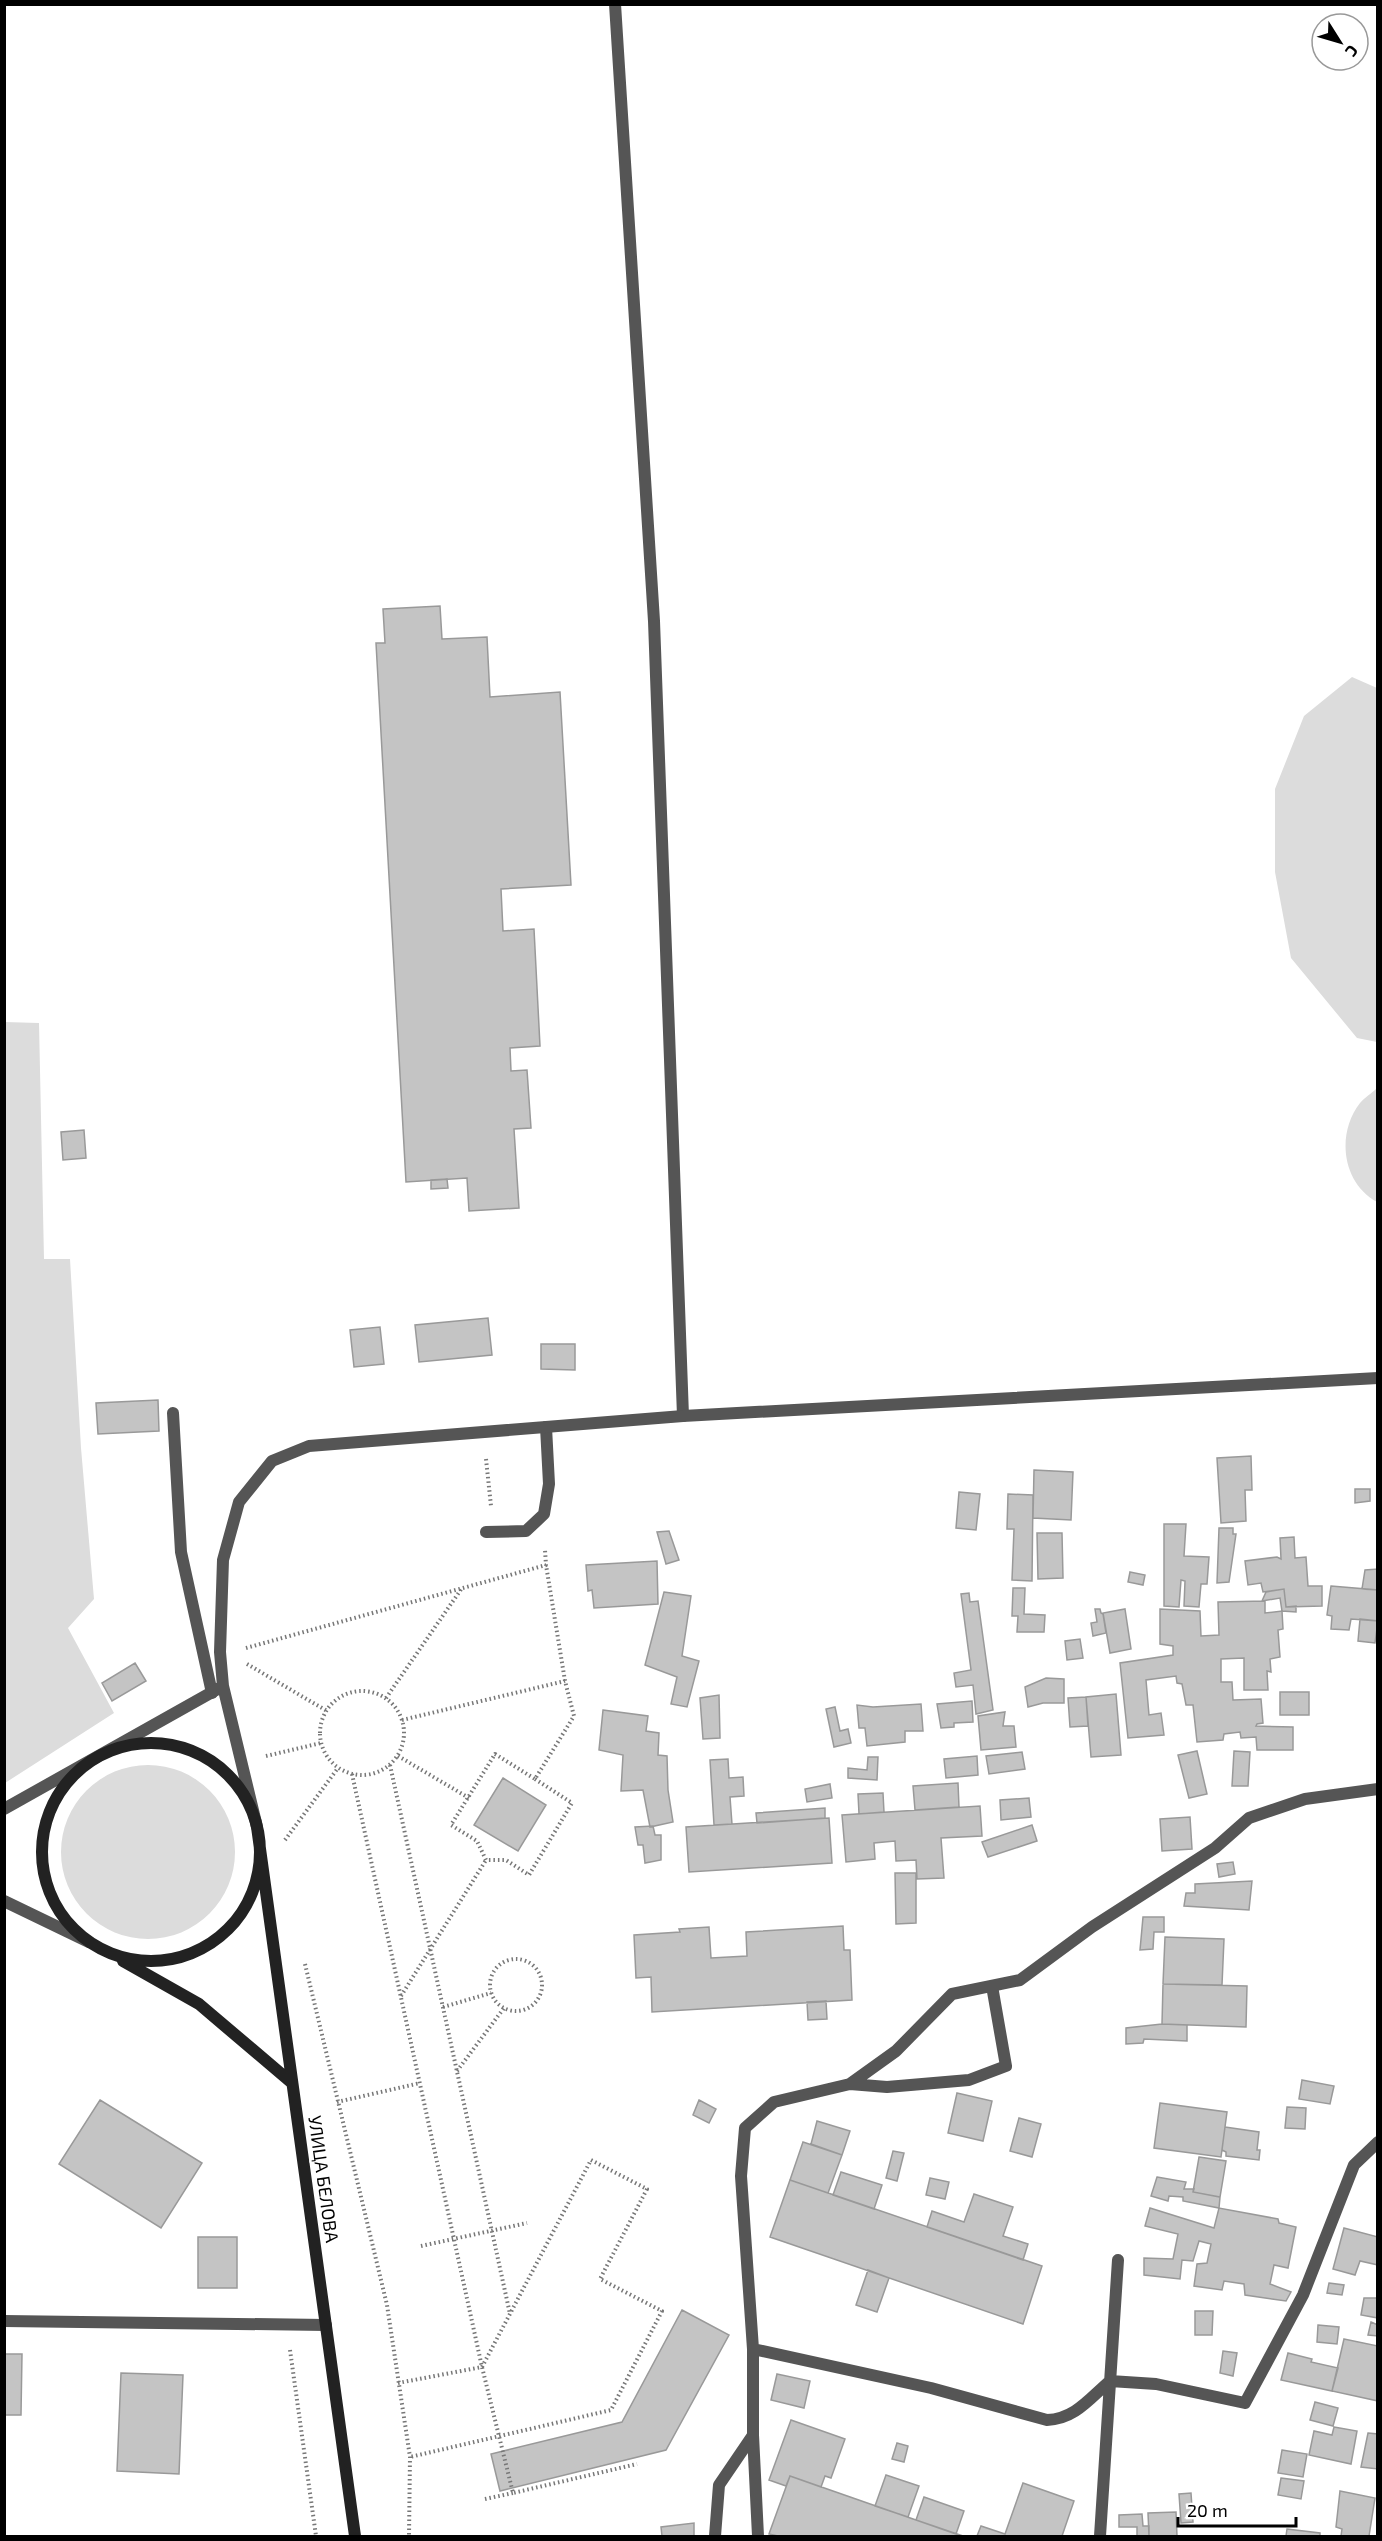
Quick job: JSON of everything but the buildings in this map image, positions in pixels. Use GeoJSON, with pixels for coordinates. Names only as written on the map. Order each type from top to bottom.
{"type":"FeatureCollection","features":[{"type":"Feature","properties":{"kind":"main road"},"geometry":{"type":"LineString","coordinates":[[88,1942],[120,1956],[137,1960],[163,1961],[188,1954],[211,1942],[232,1925],[246,1903],[256,1879],[260,1853],[257,1827],[248,1802],[233,1780],[213,1763],[189,1750],[164,1744],[137,1744],[111,1751],[88,1763],[68,1781],[54,1803],[44,1827],[41,1853],[45,1879],[54,1903],[69,1924],[88,1942],[199,2004],[292,2083]]}},
{"type":"Feature","properties":{"kind":"main road","name":"УЛИЦА БЕЛОВА"},"geometry":{"type":"LineString","coordinates":[[257,1827],[355,2536]]}},
{"type":"Feature","properties":{"kind":"street"},"geometry":{"type":"LineString","coordinates":[[615,4],[654,621],[683,1416]]}},
{"type":"Feature","properties":{"kind":"street"},"geometry":{"type":"LineString","coordinates":[[217,1690],[223,1560],[239,1502],[272,1461],[309,1446],[683,1416],[1377,1378]]}},
{"type":"Feature","properties":{"kind":"street"},"geometry":{"type":"LineString","coordinates":[[173,1413],[181,1552],[217,1690],[257,1827]]}},
{"type":"Feature","properties":{"kind":"street"},"geometry":{"type":"LineString","coordinates":[[490,1532],[526,1531],[544,1514],[549,1484],[546,1427]]}},
{"type":"Feature","properties":{"kind":"street"},"geometry":{"type":"LineString","coordinates":[[4,1809],[217,1690]]}},
{"type":"Feature","properties":{"kind":"street"},"geometry":{"type":"LineString","coordinates":[[850,2084],[896,2051],[952,1994],[1020,1980],[1092,1927],[1215,1848],[1250,1818],[1305,1799],[1377,1789]]}},
{"type":"Feature","properties":{"kind":"street"},"geometry":{"type":"LineString","coordinates":[[4,1900],[88,1942]]}},
{"type":"Feature","properties":{"kind":"street"},"geometry":{"type":"LineString","coordinates":[[758,2536],[753,2435],[753,2349],[741,2176],[745,2128],[774,2102],[850,2084],[887,2087],[969,2080],[1006,2066],[992,1986]]}},
{"type":"Feature","properties":{"kind":"street"},"geometry":{"type":"LineString","coordinates":[[753,2349],[931,2388],[1047,2420],[1059,2420],[1076,2412],[1110,2381],[1156,2384],[1245,2403],[1303,2295],[1354,2165],[1377,2142]]}},
{"type":"Feature","properties":{"kind":"street"},"geometry":{"type":"LineString","coordinates":[[1100,2536],[1118,2260]]}},
{"type":"Feature","properties":{"kind":"street"},"geometry":{"type":"LineString","coordinates":[[4,2321],[326,2325]]}},
{"type":"Feature","properties":{"kind":"street"},"geometry":{"type":"LineString","coordinates":[[715,2536],[719,2485],[753,2435]]}},
{"type":"Feature","properties":{"kind":"path"},"geometry":{"type":"LineString","coordinates":[[474,1460],[498,1458]]}},
{"type":"Feature","properties":{"kind":"path"},"geometry":{"type":"LineString","coordinates":[[486,1459],[490,1532]]}},
{"type":"Feature","properties":{"kind":"path"},"geometry":{"type":"LineString","coordinates":[[535,1779],[574,1716],[565,1681],[546,1565],[544,1514]]}},
{"type":"Feature","properties":{"kind":"path"},"geometry":{"type":"LineString","coordinates":[[240,1650],[546,1565]]}},
{"type":"Feature","properties":{"kind":"path"},"geometry":{"type":"LineString","coordinates":[[386,1698],[462,1588]]}},
{"type":"Feature","properties":{"kind":"path"},"geometry":{"type":"LineString","coordinates":[[244,1671],[242,1660],[327,1711]]}},
{"type":"Feature","properties":{"kind":"path"},"geometry":{"type":"LineString","coordinates":[[402,1720],[565,1681]]}},
{"type":"Feature","properties":{"kind":"path"},"geometry":{"type":"LineString","coordinates":[[359,1691],[373,1692],[386,1698],[398,1709],[402,1720],[404,1741],[398,1756],[387,1769],[371,1775],[352,1774],[338,1768],[325,1754],[321,1743],[320,1727],[333,1702],[345,1694],[359,1691]]}},
{"type":"Feature","properties":{"kind":"path"},"geometry":{"type":"LineString","coordinates":[[262,1757],[321,1743]]}},
{"type":"Feature","properties":{"kind":"path"},"geometry":{"type":"LineString","coordinates":[[495,1754],[572,1803],[529,1875],[507,1860],[486,1860],[477,1841],[451,1825],[495,1754]]}},
{"type":"Feature","properties":{"kind":"path"},"geometry":{"type":"LineString","coordinates":[[398,1756],[469,1798]]}},
{"type":"Feature","properties":{"kind":"path"},"geometry":{"type":"LineString","coordinates":[[390,1765],[510,2314]]}},
{"type":"Feature","properties":{"kind":"path"},"geometry":{"type":"LineString","coordinates":[[278,1835],[281,1846],[338,1768]]}},
{"type":"Feature","properties":{"kind":"path"},"geometry":{"type":"LineString","coordinates":[[352,1774],[482,2367],[513,2493]]}},
{"type":"Feature","properties":{"kind":"path"},"geometry":{"type":"LineString","coordinates":[[401,1996],[486,1860]]}},
{"type":"Feature","properties":{"kind":"path"},"geometry":{"type":"LineString","coordinates":[[508,1959],[520,1959],[532,1963],[539,1970],[543,1989],[530,2008],[518,2011],[504,2008],[495,2001],[491,1993],[491,1976],[497,1966],[508,1959]]}},
{"type":"Feature","properties":{"kind":"path"},"geometry":{"type":"LineString","coordinates":[[305,1962],[387,2306],[410,2457],[409,2536]]}},
{"type":"Feature","properties":{"kind":"path"},"geometry":{"type":"LineString","coordinates":[[443,2007],[491,1993]]}},
{"type":"Feature","properties":{"kind":"path"},"geometry":{"type":"LineString","coordinates":[[457,2072],[504,2008]]}},
{"type":"Feature","properties":{"kind":"path"},"geometry":{"type":"LineString","coordinates":[[338,2102],[420,2083]]}},
{"type":"Feature","properties":{"kind":"path"},"geometry":{"type":"LineString","coordinates":[[410,2457],[611,2410],[662,2311],[600,2279],[647,2189],[591,2160],[482,2367]]}},
{"type":"Feature","properties":{"kind":"path"},"geometry":{"type":"LineString","coordinates":[[421,2246],[527,2223]]}},
{"type":"Feature","properties":{"kind":"path"},"geometry":{"type":"LineString","coordinates":[[287,2325],[316,2536]]}},
{"type":"Feature","properties":{"kind":"path"},"geometry":{"type":"LineString","coordinates":[[398,2383],[482,2367]]}},
{"type":"Feature","properties":{"kind":"path"},"geometry":{"type":"LineString","coordinates":[[485,2499],[637,2464]]}},
{"type":"Feature","properties":{"kind":"shaded area"},"geometry":{"type":"Polygon","coordinates":[[[1352,677],[1377,688],[1377,1042],[1357,1038],[1291,958],[1275,872],[1275,789],[1304,716],[1352,677]]]}},
{"type":"Feature","properties":{"kind":"shaded area"},"geometry":{"type":"Polygon","coordinates":[[[4,1022],[39,1023],[44,1259],[70,1259],[81,1448],[94,1599],[68,1628],[114,1713],[5,1783],[4,1022]]]}},
{"type":"Feature","properties":{"kind":"shaded area"},"geometry":{"type":"Polygon","coordinates":[[[1377,1088],[1377,1202],[1365,1194],[1356,1183],[1346,1157],[1346,1143],[1352,1115],[1362,1101],[1377,1088]]]}},
{"type":"Feature","properties":{"kind":"shaded area"},"geometry":{"type":"Polygon","coordinates":[[[148,1765],[165,1766],[181,1771],[197,1779],[210,1790],[221,1803],[229,1819],[234,1835],[234,1869],[229,1885],[221,1901],[210,1914],[197,1925],[181,1933],[165,1938],[148,1939],[131,1938],[115,1933],[99,1925],[86,1914],[75,1901],[67,1885],[62,1869],[61,1852],[62,1835],[67,1819],[75,1803],[86,1790],[99,1779],[115,1771],[131,1766],[148,1765]]]}}]}
